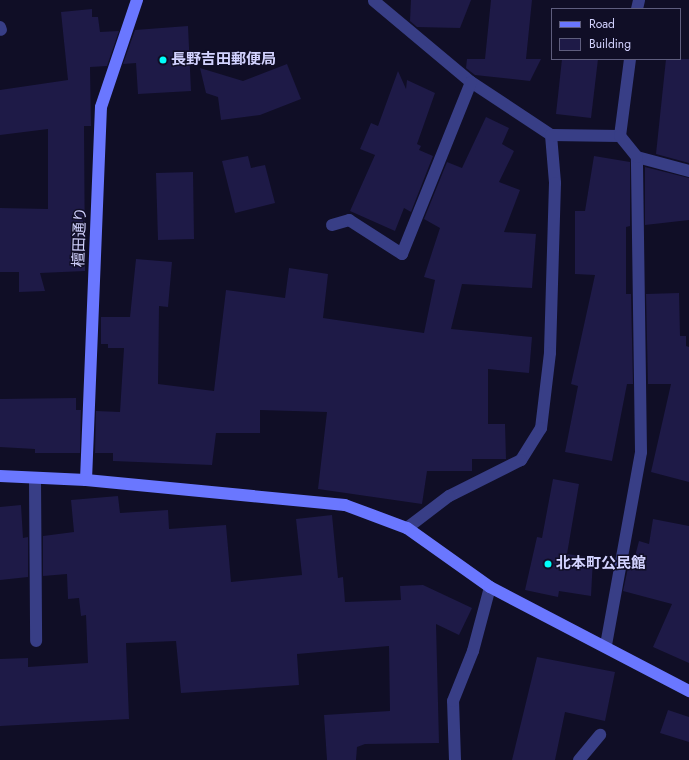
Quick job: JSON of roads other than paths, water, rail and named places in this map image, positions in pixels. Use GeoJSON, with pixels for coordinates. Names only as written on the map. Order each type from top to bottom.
{"type":"FeatureCollection","features":[{"type":"Feature","properties":{"kind":"street","name":"檀田通り"},"geometry":{"type":"LineString","coordinates":[[86,480],[101,106],[137,0]]}},
{"type":"Feature","properties":{"kind":"street"},"geometry":{"type":"LineString","coordinates":[[374,1],[471,82],[551,135],[620,136]]}},
{"type":"Feature","properties":{"kind":"street"},"geometry":{"type":"LineString","coordinates":[[630,60],[620,136],[637,157],[689,171]]}},
{"type":"Feature","properties":{"kind":"street"},"geometry":{"type":"LineString","coordinates":[[332,225],[349,220],[402,254],[471,82]]}},
{"type":"Feature","properties":{"kind":"street"},"geometry":{"type":"LineString","coordinates":[[407,528],[449,496],[521,460],[541,428],[550,353],[555,233],[551,135]]}},
{"type":"Feature","properties":{"kind":"street"},"geometry":{"type":"LineString","coordinates":[[606,645],[640,452],[637,157]]}},
{"type":"Feature","properties":{"kind":"street"},"geometry":{"type":"LineString","coordinates":[[0,476],[35,479],[86,480],[345,505],[407,528],[490,587],[606,645],[689,691]]}},
{"type":"Feature","properties":{"kind":"street"},"geometry":{"type":"LineString","coordinates":[[35,479],[36,641]]}},
{"type":"Feature","properties":{"kind":"street"},"geometry":{"type":"LineString","coordinates":[[454,760],[454,702],[473,651],[490,587]]}},
{"type":"Feature","properties":{"kind":"street"},"geometry":{"type":"LineString","coordinates":[[579,760],[600,735]]}},
{"type":"Feature","properties":{"kind":"place","name":"長野吉田郵便局"},"geometry":{"type":"Point","coordinates":[163,60]}},
{"type":"Feature","properties":{"kind":"place","name":"北本町公民館"},"geometry":{"type":"Point","coordinates":[548,564]}}]}
